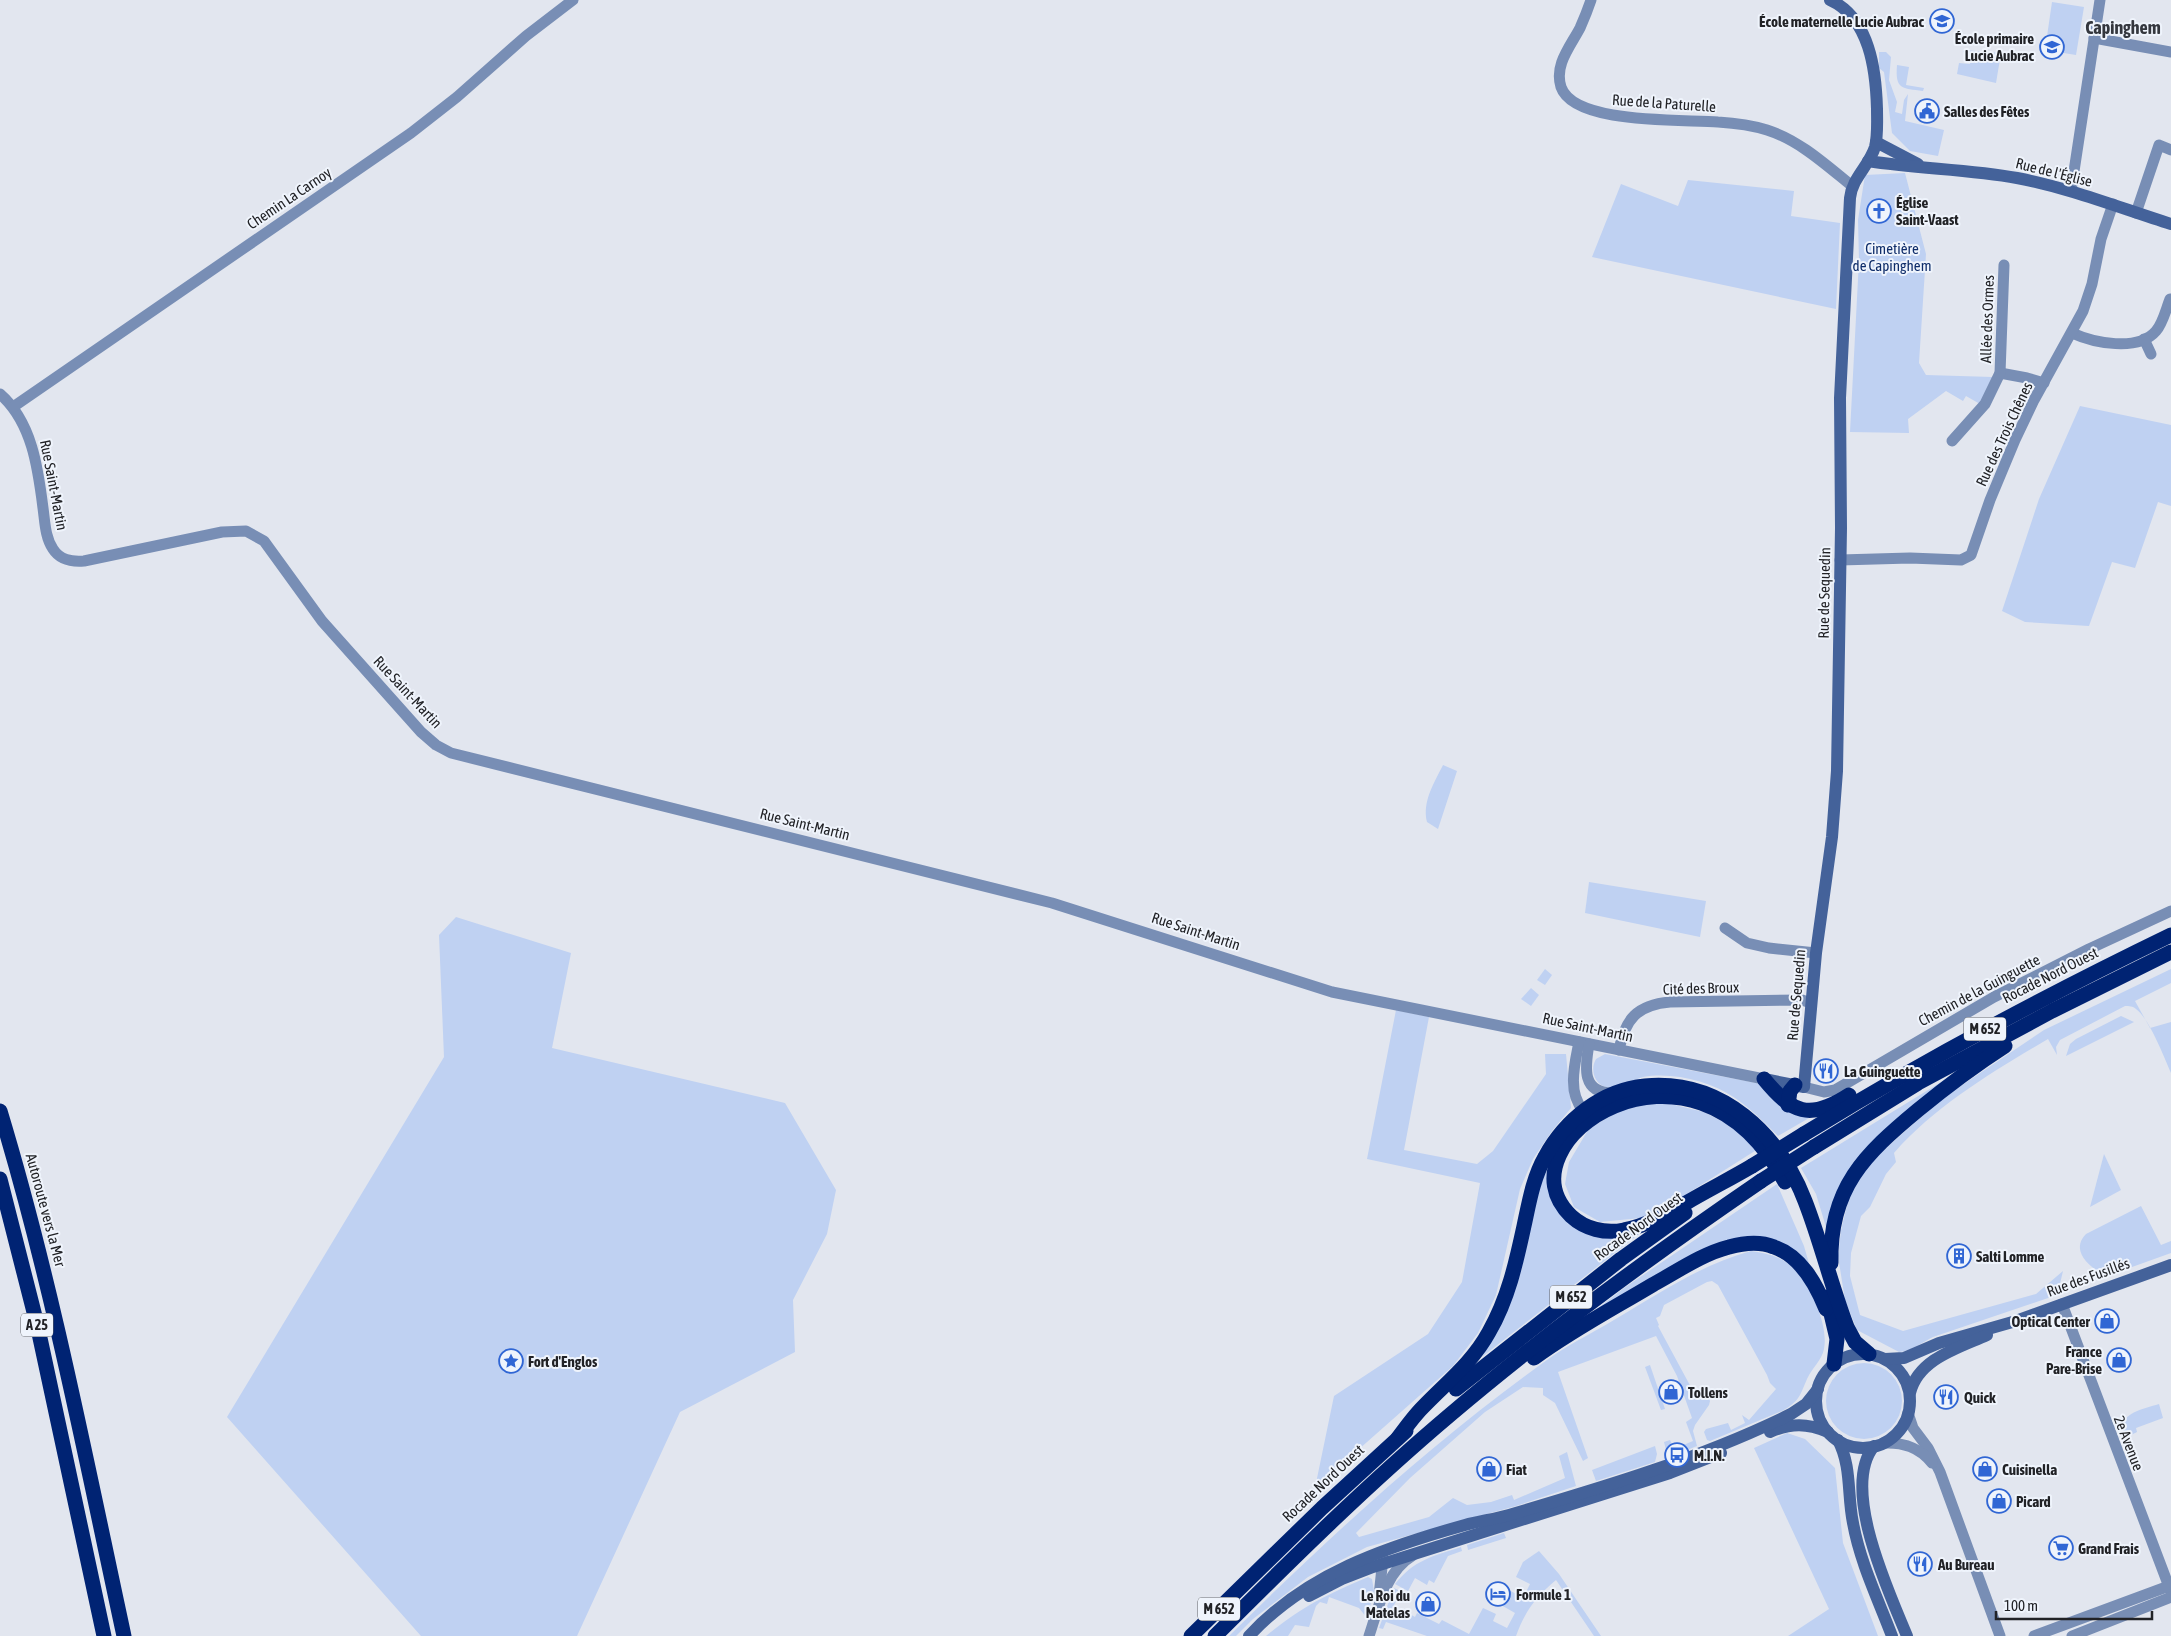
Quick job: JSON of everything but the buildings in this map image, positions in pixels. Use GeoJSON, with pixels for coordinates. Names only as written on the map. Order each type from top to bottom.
{"type":"FeatureCollection","features":[{"type":"Feature","properties":{"kind":"highway","name":"Rocade Nord Ouest"},"geometry":{"type":"LineString","coordinates":[[1191,1636],[1322,1508],[1398,1438],[1464,1382],[1621,1259],[1752,1166],[1909,1071],[2031,1004],[2171,935]]}},
{"type":"Feature","properties":{"kind":"highway","name":"M 652"},"geometry":{"type":"LineString","coordinates":[[1215,1636],[1302,1549],[1450,1414],[1618,1280],[1761,1181],[1918,1083],[2052,1010],[2171,952]]}},
{"type":"Feature","properties":{"kind":"highway"},"geometry":{"type":"LineString","coordinates":[[1764,1079],[1788,1105],[1802,1111],[1831,1105],[1960,1035],[2031,1004]]}},
{"type":"Feature","properties":{"kind":"highway"},"geometry":{"type":"LineString","coordinates":[[1831,1277],[1832,1242],[1838,1212],[1848,1184],[1864,1159],[1884,1138],[1933,1098],[2033,1026],[2052,1010]]}},
{"type":"Feature","properties":{"kind":"highway"},"geometry":{"type":"LineString","coordinates":[[1398,1438],[1422,1408],[1471,1360],[1489,1334],[1511,1283],[1529,1200],[1539,1169],[1554,1143],[1570,1122],[1584,1110],[1615,1093],[1640,1086],[1654,1085],[1686,1088],[1717,1098],[1742,1112],[1768,1138],[1796,1179],[1805,1200],[1847,1327],[1855,1342],[1869,1354]]}},
{"type":"Feature","properties":{"kind":"highway"},"geometry":{"type":"LineString","coordinates":[[1788,1105],[1790,1091],[1799,1086]]}},
{"type":"Feature","properties":{"kind":"highway"},"geometry":{"type":"LineString","coordinates":[[1584,1110],[1597,1111],[1628,1100],[1647,1096],[1682,1098],[1720,1111],[1752,1135],[1778,1170],[1795,1202],[1814,1253],[1835,1329],[1837,1345],[1834,1364]]}},
{"type":"Feature","properties":{"kind":"highway"},"geometry":{"type":"LineString","coordinates":[[1608,1108],[1584,1124],[1570,1139],[1560,1156],[1556,1173],[1556,1189],[1561,1204],[1575,1219],[1591,1228],[1602,1231],[1625,1230],[1652,1221],[1752,1166]]}},
{"type":"Feature","properties":{"kind":"highway","name":"Autoroute vers la Mer"},"geometry":{"type":"LineString","coordinates":[[0,1111],[32,1222],[56,1319],[124,1636]]}},
{"type":"Feature","properties":{"kind":"highway","name":"A 25"},"geometry":{"type":"LineString","coordinates":[[0,1179],[35,1315],[99,1613],[102,1636]]}},
{"type":"Feature","properties":{"kind":"highway"},"geometry":{"type":"LineString","coordinates":[[1450,1414],[1488,1391],[1573,1331],[1698,1260],[1729,1246],[1762,1244],[1773,1246],[1792,1257],[1811,1279],[1835,1329]]}},
{"type":"Feature","properties":{"kind":"main road"},"geometry":{"type":"LineString","coordinates":[[1830,0],[1850,14],[1867,43],[1876,87],[1876,138],[1909,160],[1926,166]]}},
{"type":"Feature","properties":{"kind":"main road","name":"Rue de Sequedin"},"geometry":{"type":"LineString","coordinates":[[1799,1086],[1832,837],[1836,782],[1840,560],[1840,398],[1850,198],[1852,186],[1868,161],[1876,138]]}},
{"type":"Feature","properties":{"kind":"main road"},"geometry":{"type":"LineString","coordinates":[[1868,161],[1926,166]]}},
{"type":"Feature","properties":{"kind":"main road","name":"Rue de l'Église"},"geometry":{"type":"LineString","coordinates":[[1926,166],[2016,178],[2071,191],[2136,213],[2170,221]]}},
{"type":"Feature","properties":{"kind":"main road","name":"Rue Saint-Martin"},"geometry":{"type":"LineString","coordinates":[[1764,1079],[1799,1086]]}},
{"type":"Feature","properties":{"kind":"main road","name":"Rue des Fusillés"},"geometry":{"type":"LineString","coordinates":[[2016,1320],[2171,1265]]}},
{"type":"Feature","properties":{"kind":"main road"},"geometry":{"type":"LineString","coordinates":[[1249,1636],[1279,1607],[1314,1584],[1352,1563],[1394,1547],[1465,1525],[1509,1515],[1667,1465],[1791,1414],[1806,1404],[1818,1389],[1826,1372],[1834,1364],[1848,1356],[1869,1354],[1885,1359],[1904,1358],[1946,1341],[2016,1320]]}},
{"type":"Feature","properties":{"kind":"main road"},"geometry":{"type":"LineString","coordinates":[[1907,1636],[1878,1561],[1868,1529],[1863,1496],[1863,1472],[1866,1461],[1879,1445],[1899,1431],[1908,1413],[1910,1393],[1915,1378],[1925,1367],[2016,1320]]}},
{"type":"Feature","properties":{"kind":"main road"},"geometry":{"type":"LineString","coordinates":[[1885,1359],[1901,1373],[1910,1393]]}},
{"type":"Feature","properties":{"kind":"main road"},"geometry":{"type":"LineString","coordinates":[[1818,1389],[1818,1412],[1848,1466],[1850,1504],[1856,1538],[1892,1636]]}},
{"type":"Feature","properties":{"kind":"main road"},"geometry":{"type":"LineString","coordinates":[[1254,1636],[1312,1594],[1342,1580],[1415,1554],[1670,1474],[1788,1425],[1803,1424],[1853,1446],[1879,1445]]}},
{"type":"Feature","properties":{"kind":"street","name":"Chemin La Carnoy"},"geometry":{"type":"LineString","coordinates":[[13,407],[411,133],[457,97],[526,36],[572,0]]}},
{"type":"Feature","properties":{"kind":"street","name":"Rue de la Paturelle"},"geometry":{"type":"LineString","coordinates":[[1591,0],[1580,28],[1563,57],[1560,72],[1563,91],[1577,106],[1592,111],[1624,116],[1724,122],[1769,131],[1801,147],[1852,186]]}},
{"type":"Feature","properties":{"kind":"street"},"geometry":{"type":"LineString","coordinates":[[2071,191],[2100,0]]}},
{"type":"Feature","properties":{"kind":"street"},"geometry":{"type":"LineString","coordinates":[[2094,38],[2171,52]]}},
{"type":"Feature","properties":{"kind":"street"},"geometry":{"type":"LineString","coordinates":[[2136,213],[2159,146],[2171,150]]}},
{"type":"Feature","properties":{"kind":"street","name":"Rue des Trois Chênes"},"geometry":{"type":"LineString","coordinates":[[1840,560],[1910,558],[1961,560],[1969,558],[2007,457],[2044,383],[2072,333],[2088,298],[2099,249],[2113,204]]}},
{"type":"Feature","properties":{"kind":"street","name":"Allée des Ormes"},"geometry":{"type":"LineString","coordinates":[[1952,441],[1985,404],[2000,373],[2004,265]]}},
{"type":"Feature","properties":{"kind":"street"},"geometry":{"type":"LineString","coordinates":[[2072,333],[2105,343],[2122,344],[2144,339],[2156,332],[2170,299]]}},
{"type":"Feature","properties":{"kind":"street"},"geometry":{"type":"LineString","coordinates":[[2144,339],[2151,354]]}},
{"type":"Feature","properties":{"kind":"street","name":"Allée des Ormes"},"geometry":{"type":"LineString","coordinates":[[2000,373],[2044,383]]}},
{"type":"Feature","properties":{"kind":"street","name":"Rue Saint-Martin"},"geometry":{"type":"LineString","coordinates":[[0,394],[13,407],[22,421],[28,437],[38,476],[47,536],[52,548],[59,555],[68,561],[84,562],[222,532],[239,530],[252,532],[269,546],[315,612],[414,725],[436,745],[451,753],[1061,905],[1318,988],[1764,1079]]}},
{"type":"Feature","properties":{"kind":"street","name":"Chemin de la Guinguette"},"geometry":{"type":"LineString","coordinates":[[1799,1086],[1824,1092],[1836,1090],[1994,997],[2089,949],[2171,911]]}},
{"type":"Feature","properties":{"kind":"street"},"geometry":{"type":"LineString","coordinates":[[1725,928],[1747,943],[1776,949],[1816,953]]}},
{"type":"Feature","properties":{"kind":"street","name":"Cité des Broux"},"geometry":{"type":"LineString","coordinates":[[1619,1050],[1628,1021],[1650,1005],[1670,1002],[1802,1000],[1811,1003]]}},
{"type":"Feature","properties":{"kind":"street"},"geometry":{"type":"LineString","coordinates":[[1584,1043],[1589,1082],[1599,1092],[1615,1093]]}},
{"type":"Feature","properties":{"kind":"street"},"geometry":{"type":"LineString","coordinates":[[1584,1043],[1574,1086],[1577,1100],[1584,1110]]}},
{"type":"Feature","properties":{"kind":"street","name":"2e Avenue"},"geometry":{"type":"LineString","coordinates":[[2062,1304],[2170,1592]]}},
{"type":"Feature","properties":{"kind":"street"},"geometry":{"type":"LineString","coordinates":[[1908,1413],[1913,1428],[1928,1448],[1940,1472],[2000,1636]]}},
{"type":"Feature","properties":{"kind":"street"},"geometry":{"type":"LineString","coordinates":[[1879,1445],[1898,1443],[1916,1448],[1940,1472]]}},
{"type":"Feature","properties":{"kind":"street"},"geometry":{"type":"LineString","coordinates":[[1374,1620],[1381,1581],[1381,1565],[1386,1554],[1394,1547]]}},
{"type":"Feature","properties":{"kind":"street"},"geometry":{"type":"LineString","coordinates":[[1369,1636],[1395,1572],[1402,1563],[1415,1554]]}},
{"type":"Feature","properties":{"kind":"street"},"geometry":{"type":"LineString","coordinates":[[2034,1636],[2170,1592]]}},
{"type":"Feature","properties":{"kind":"street"},"geometry":{"type":"LineString","coordinates":[[2072,1636],[2170,1592]]}},
{"type":"Feature","properties":{"kind":"green space"},"geometry":{"type":"Polygon","coordinates":[[[2052,2],[2084,7],[2076,55],[2045,50],[2052,2]]]}},
{"type":"Feature","properties":{"kind":"green space"},"geometry":{"type":"Polygon","coordinates":[[[1964,50],[2001,53],[1996,83],[1957,74],[1959,63],[1970,64],[1971,54],[1963,52],[1964,50]]]}},
{"type":"Feature","properties":{"kind":"green space"},"geometry":{"type":"Polygon","coordinates":[[[1879,52],[1886,52],[1891,57],[1889,80],[1897,102],[1895,112],[1902,114],[1904,100],[1908,94],[1905,121],[1944,130],[1938,156],[1910,151],[1892,133],[1884,72],[1879,68],[1879,52]]]}},
{"type":"Feature","properties":{"kind":"green space"},"geometry":{"type":"Polygon","coordinates":[[[1897,65],[1909,67],[1906,85],[1924,88],[1923,91],[1901,86],[1897,79],[1897,65]]]}},
{"type":"Feature","properties":{"kind":"green space","name":"Cimetière de Capinghem"},"geometry":{"type":"Polygon","coordinates":[[[1905,173],[1926,254],[1919,363],[1926,375],[1993,377],[1980,404],[1966,396],[1963,401],[1946,391],[1908,419],[1909,433],[1850,432],[1859,260],[1858,220],[1865,175],[1905,173]]]}},
{"type":"Feature","properties":{"kind":"green space"},"geometry":{"type":"Polygon","coordinates":[[[1688,180],[1794,191],[1791,216],[1840,223],[1836,309],[1592,257],[1621,184],[1678,206],[1688,180]]]}},
{"type":"Feature","properties":{"kind":"green space"},"geometry":{"type":"Polygon","coordinates":[[[2080,406],[2171,425],[2171,506],[2158,502],[2135,568],[2112,562],[2089,626],[2025,622],[2002,611],[2039,499],[2080,406]]]}},
{"type":"Feature","properties":{"kind":"green space"},"geometry":{"type":"Polygon","coordinates":[[[1443,765],[1457,771],[1438,829],[1427,822],[1426,807],[1427,800],[1443,765]]]}},
{"type":"Feature","properties":{"kind":"green space"},"geometry":{"type":"Polygon","coordinates":[[[1589,882],[1706,901],[1700,937],[1585,913],[1589,882]]]}},
{"type":"Feature","properties":{"kind":"green space"},"geometry":{"type":"Polygon","coordinates":[[[456,917],[571,953],[552,1048],[785,1103],[836,1190],[827,1234],[793,1300],[795,1352],[680,1412],[577,1636],[421,1636],[227,1417],[444,1057],[439,935],[456,917]]]}},
{"type":"Feature","properties":{"kind":"green space"},"geometry":{"type":"Polygon","coordinates":[[[1545,969],[1552,975],[1545,985],[1537,980],[1545,969]]]}},
{"type":"Feature","properties":{"kind":"green space"},"geometry":{"type":"Polygon","coordinates":[[[2171,969],[2171,983],[2135,1001],[2146,1020],[2135,1008],[2125,1006],[2060,1040],[2056,1047],[2057,1055],[2048,1039],[1966,1090],[1928,1119],[1894,1153],[1896,1162],[1886,1174],[1870,1207],[1861,1216],[1851,1253],[1850,1276],[1860,1315],[1903,1331],[2036,1294],[2063,1271],[2059,1288],[2054,1296],[1933,1337],[1903,1352],[1899,1352],[1857,1330],[1845,1300],[1838,1256],[1841,1230],[1849,1197],[1863,1172],[1878,1155],[1943,1098],[2044,1030],[2171,969]]]}},
{"type":"Feature","properties":{"kind":"green space"},"geometry":{"type":"Polygon","coordinates":[[[1531,988],[1539,995],[1531,1006],[1521,999],[1531,988]]]}},
{"type":"Feature","properties":{"kind":"green space"},"geometry":{"type":"Polygon","coordinates":[[[1396,1010],[1429,1017],[1404,1150],[1477,1164],[1493,1151],[1546,1074],[1545,1054],[1566,1054],[1571,1108],[1533,1159],[1520,1189],[1496,1295],[1478,1333],[1453,1366],[1315,1488],[1334,1396],[1428,1334],[1462,1282],[1480,1183],[1367,1159],[1396,1010]]]}},
{"type":"Feature","properties":{"kind":"green space"},"geometry":{"type":"Polygon","coordinates":[[[2121,1016],[2134,1022],[2066,1056],[2070,1044],[2076,1039],[2121,1016]]]}},
{"type":"Feature","properties":{"kind":"green space"},"geometry":{"type":"Polygon","coordinates":[[[2171,1022],[2171,1073],[2160,1048],[2150,1028],[2171,1022]]]}},
{"type":"Feature","properties":{"kind":"green space"},"geometry":{"type":"Polygon","coordinates":[[[1605,1054],[1762,1084],[1816,1114],[1778,1136],[1741,1102],[1725,1092],[1691,1079],[1667,1076],[1643,1077],[1616,1087],[1606,1087],[1599,1083],[1593,1071],[1596,1059],[1605,1054]]]}},
{"type":"Feature","properties":{"kind":"green space"},"geometry":{"type":"Polygon","coordinates":[[[1946,1079],[1888,1126],[1862,1153],[1851,1167],[1840,1188],[1826,1227],[1816,1194],[1801,1168],[1946,1079]]]}},
{"type":"Feature","properties":{"kind":"green space"},"geometry":{"type":"Polygon","coordinates":[[[1662,1102],[1704,1112],[1735,1128],[1758,1149],[1674,1202],[1641,1218],[1600,1222],[1574,1207],[1565,1184],[1569,1162],[1588,1130],[1622,1108],[1662,1102]]]}},
{"type":"Feature","properties":{"kind":"green space"},"geometry":{"type":"Polygon","coordinates":[[[1558,1145],[1550,1169],[1570,1222],[1644,1230],[1482,1357],[1500,1325],[1521,1272],[1539,1185],[1558,1145]]]}},
{"type":"Feature","properties":{"kind":"green space"},"geometry":{"type":"Polygon","coordinates":[[[2104,1154],[2121,1190],[2090,1207],[2104,1154]]]}},
{"type":"Feature","properties":{"kind":"green space"},"geometry":{"type":"Polygon","coordinates":[[[1777,1184],[1804,1246],[1810,1267],[1759,1237],[1597,1309],[1624,1288],[1777,1184]]]}},
{"type":"Feature","properties":{"kind":"green space"},"geometry":{"type":"Polygon","coordinates":[[[2141,1206],[2161,1245],[2171,1241],[2171,1253],[2107,1276],[2101,1273],[2084,1259],[2080,1247],[2081,1240],[2086,1234],[2141,1206]]]}},
{"type":"Feature","properties":{"kind":"green space"},"geometry":{"type":"Polygon","coordinates":[[[1751,1251],[1777,1257],[1790,1265],[1810,1292],[1820,1316],[1825,1339],[1823,1353],[1809,1375],[1799,1397],[1793,1404],[1782,1411],[1710,1441],[1707,1440],[1704,1432],[1706,1429],[1728,1423],[1731,1430],[1745,1423],[1742,1415],[1749,1420],[1776,1389],[1770,1383],[1718,1285],[1712,1281],[1707,1282],[1664,1305],[1660,1316],[1656,1318],[1658,1326],[1693,1391],[1703,1386],[1710,1401],[1693,1431],[1697,1446],[1672,1456],[1666,1450],[1664,1442],[1670,1440],[1674,1449],[1693,1441],[1686,1422],[1692,1418],[1677,1376],[1656,1336],[1558,1372],[1588,1458],[1583,1461],[1555,1403],[1543,1395],[1543,1388],[1523,1387],[1485,1412],[1410,1478],[1356,1533],[1359,1537],[1429,1517],[1453,1498],[1467,1505],[1491,1502],[1512,1495],[1514,1500],[1565,1478],[1559,1456],[1567,1452],[1576,1486],[1516,1506],[1367,1547],[1308,1577],[1253,1619],[1236,1636],[1229,1636],[1306,1561],[1386,1489],[1468,1420],[1554,1355],[1699,1271],[1751,1251]]]}},
{"type":"Feature","properties":{"kind":"green space"},"geometry":{"type":"Polygon","coordinates":[[[1872,1363],[1885,1369],[1896,1380],[1902,1393],[1900,1416],[1885,1433],[1872,1439],[1856,1439],[1843,1433],[1828,1416],[1826,1393],[1832,1380],[1849,1365],[1872,1363]]]}},
{"type":"Feature","properties":{"kind":"green space"},"geometry":{"type":"Polygon","coordinates":[[[1650,1365],[1665,1409],[1661,1410],[1645,1367],[1650,1365]]]}},
{"type":"Feature","properties":{"kind":"green space"},"geometry":{"type":"Polygon","coordinates":[[[2159,1404],[2163,1418],[2136,1428],[2137,1432],[2131,1435],[2121,1431],[2125,1419],[2129,1415],[2159,1404]]]}},
{"type":"Feature","properties":{"kind":"green space"},"geometry":{"type":"Polygon","coordinates":[[[1787,1433],[1805,1439],[1835,1468],[1843,1543],[1878,1636],[1788,1636],[1829,1609],[1754,1448],[1787,1433]]]}},
{"type":"Feature","properties":{"kind":"green space"},"geometry":{"type":"Polygon","coordinates":[[[1655,1446],[1657,1454],[1655,1462],[1596,1481],[1592,1470],[1655,1446]]]}},
{"type":"Feature","properties":{"kind":"green space"},"geometry":{"type":"Polygon","coordinates":[[[1504,1533],[1506,1538],[1468,1550],[1467,1545],[1504,1533]]]}},
{"type":"Feature","properties":{"kind":"green space"},"geometry":{"type":"Polygon","coordinates":[[[1461,1547],[1462,1551],[1448,1556],[1434,1583],[1429,1580],[1427,1585],[1415,1578],[1408,1591],[1395,1584],[1409,1569],[1417,1564],[1433,1556],[1461,1547]]]}},
{"type":"Feature","properties":{"kind":"green space"},"geometry":{"type":"Polygon","coordinates":[[[1539,1551],[1559,1574],[1601,1636],[1594,1636],[1556,1580],[1532,1605],[1523,1619],[1516,1636],[1427,1636],[1386,1622],[1383,1629],[1379,1628],[1394,1588],[1406,1594],[1403,1600],[1398,1597],[1394,1605],[1415,1617],[1417,1613],[1439,1624],[1442,1620],[1469,1634],[1483,1608],[1496,1614],[1493,1621],[1507,1628],[1515,1613],[1501,1605],[1509,1590],[1523,1598],[1530,1584],[1516,1577],[1523,1562],[1539,1551]]]}},
{"type":"Feature","properties":{"kind":"green space"},"geometry":{"type":"Polygon","coordinates":[[[1368,1577],[1372,1579],[1374,1591],[1367,1618],[1359,1608],[1329,1597],[1327,1604],[1320,1602],[1316,1606],[1309,1627],[1295,1625],[1288,1636],[1266,1636],[1314,1602],[1368,1577]]]}},
{"type":"Feature","properties":{"kind":"place","name":"École maternelle Lucie Aubrac"},"geometry":{"type":"Point","coordinates":[1942,21]}},
{"type":"Feature","properties":{"kind":"place","name":"École primaire Lucie Aubrac"},"geometry":{"type":"Point","coordinates":[2052,47]}},
{"type":"Feature","properties":{"kind":"place","name":"Salles des Fêtes"},"geometry":{"type":"Point","coordinates":[1927,111]}},
{"type":"Feature","properties":{"kind":"place","name":"Église Saint-Vaast"},"geometry":{"type":"Point","coordinates":[1879,211]}},
{"type":"Feature","properties":{"kind":"place","name":"La Guinguette"},"geometry":{"type":"Point","coordinates":[1826,1071]}},
{"type":"Feature","properties":{"kind":"place","name":"Salti Lomme"},"geometry":{"type":"Point","coordinates":[1959,1256]}},
{"type":"Feature","properties":{"kind":"place","name":"Optical Center"},"geometry":{"type":"Point","coordinates":[2107,1321]}},
{"type":"Feature","properties":{"kind":"place","name":"France Pare-Brise"},"geometry":{"type":"Point","coordinates":[2119,1360]}},
{"type":"Feature","properties":{"kind":"place","name":"Fort d'Englos"},"geometry":{"type":"Point","coordinates":[511,1361]}},
{"type":"Feature","properties":{"kind":"place","name":"Tollens"},"geometry":{"type":"Point","coordinates":[1671,1392]}},
{"type":"Feature","properties":{"kind":"place","name":"Quick"},"geometry":{"type":"Point","coordinates":[1946,1397]}},
{"type":"Feature","properties":{"kind":"place","name":"M.I.N."},"geometry":{"type":"Point","coordinates":[1677,1455]}},
{"type":"Feature","properties":{"kind":"place","name":"Fiat"},"geometry":{"type":"Point","coordinates":[1489,1469]}},
{"type":"Feature","properties":{"kind":"place","name":"Cuisinella"},"geometry":{"type":"Point","coordinates":[1985,1469]}},
{"type":"Feature","properties":{"kind":"place","name":"Picard"},"geometry":{"type":"Point","coordinates":[1999,1501]}},
{"type":"Feature","properties":{"kind":"place","name":"Grand Frais"},"geometry":{"type":"Point","coordinates":[2061,1548]}},
{"type":"Feature","properties":{"kind":"place","name":"Au Bureau"},"geometry":{"type":"Point","coordinates":[1920,1564]}},
{"type":"Feature","properties":{"kind":"place","name":"Formule 1"},"geometry":{"type":"Point","coordinates":[1498,1594]}},
{"type":"Feature","properties":{"kind":"place","name":"Le Roi du Matelas"},"geometry":{"type":"Point","coordinates":[1428,1604]}},
{"type":"Feature","properties":{"kind":"district","name":"Capinghem"},"geometry":{"type":"Point","coordinates":[2123,27]}}]}
